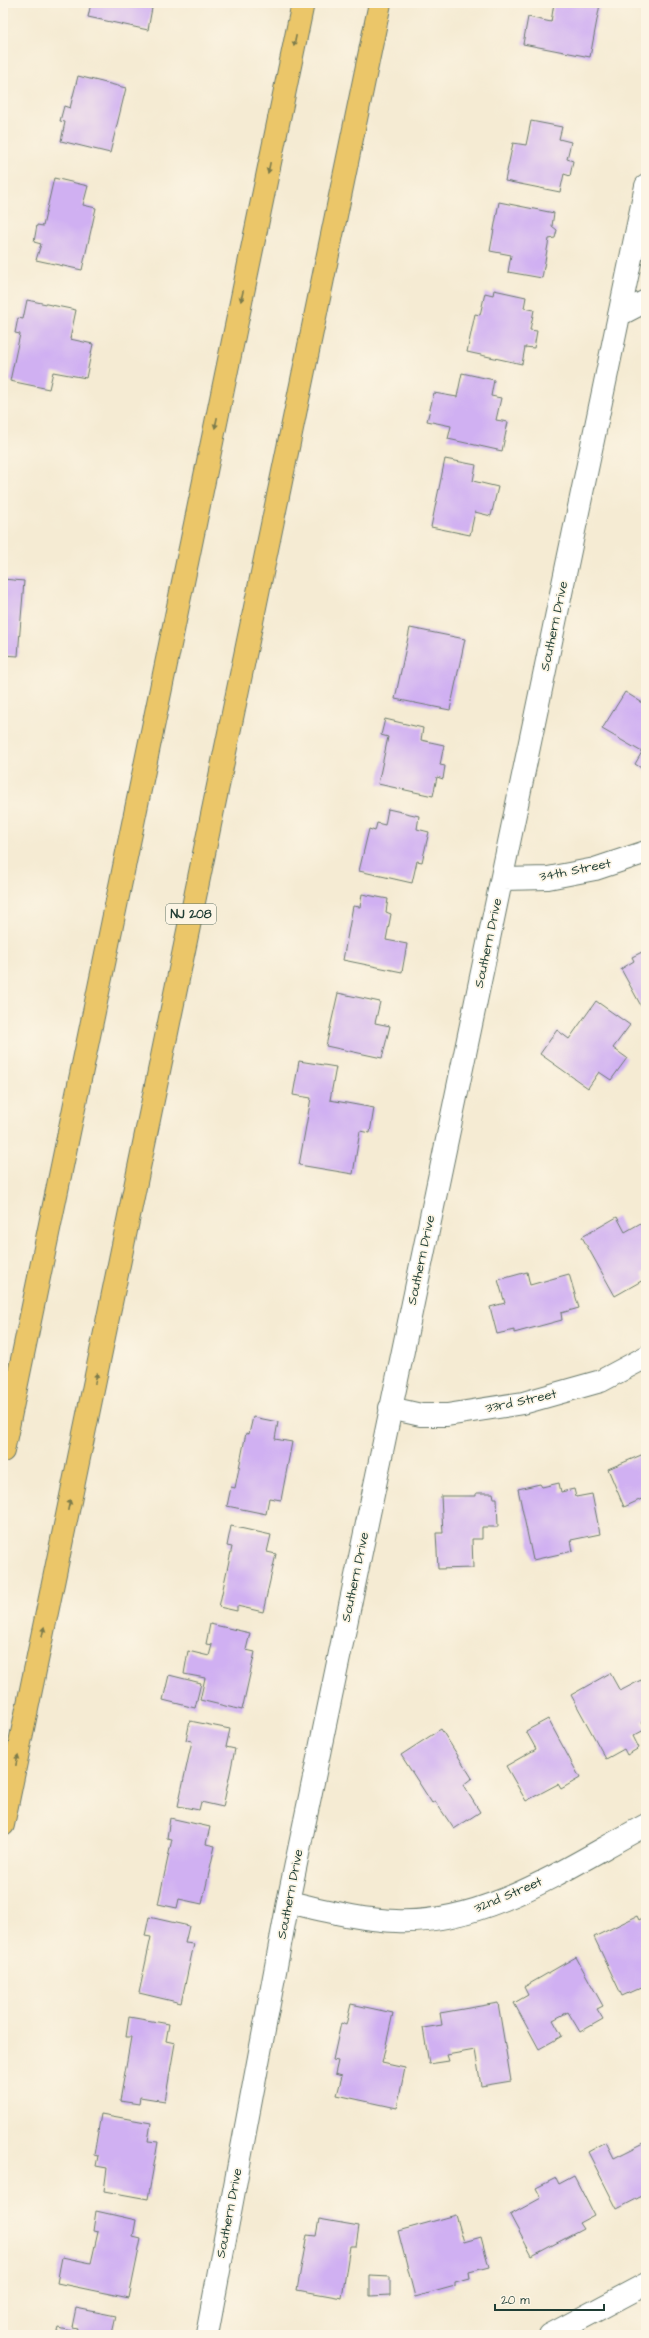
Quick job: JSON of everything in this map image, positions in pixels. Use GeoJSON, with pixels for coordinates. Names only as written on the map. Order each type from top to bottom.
{"type":"FeatureCollection","features":[{"type":"Feature","properties":{"kind":"highway"},"geometry":{"type":"LineString","coordinates":[[3,1451],[303,3]]}},
{"type":"Feature","properties":{"kind":"highway","name":"NJ 208"},"geometry":{"type":"LineString","coordinates":[[3,1825],[380,3]]}},
{"type":"Feature","properties":{"kind":"street","name":"Southern Drive"},"geometry":{"type":"LineString","coordinates":[[207,2335],[288,1902],[646,186]]}},
{"type":"Feature","properties":{"kind":"street"},"geometry":{"type":"LineString","coordinates":[[619,315],[646,301]]}},
{"type":"Feature","properties":{"kind":"street","name":"34th Street"},"geometry":{"type":"LineString","coordinates":[[502,879],[548,878],[595,869],[646,852]]}},
{"type":"Feature","properties":{"kind":"street","name":"33rd Street"},"geometry":{"type":"LineString","coordinates":[[390,1408],[421,1416],[447,1415],[523,1403],[601,1381],[646,1357]]}},
{"type":"Feature","properties":{"kind":"street","name":"32nd Street"},"geometry":{"type":"LineString","coordinates":[[288,1902],[353,1917],[397,1921],[439,1919],[480,1909],[521,1892],[646,1825]]}},
{"type":"Feature","properties":{"kind":"street"},"geometry":{"type":"LineString","coordinates":[[550,2335],[646,2284]]}},
{"type":"Feature","properties":{"kind":"building"},"geometry":{"type":"Polygon","coordinates":[[[91,3],[139,3],[138,6],[152,8],[148,30],[88,17],[91,3]]]}},
{"type":"Feature","properties":{"kind":"building"},"geometry":{"type":"Polygon","coordinates":[[[554,3],[600,4],[590,57],[523,44],[528,17],[551,22],[554,3]]]}},
{"type":"Feature","properties":{"kind":"building"},"geometry":{"type":"Polygon","coordinates":[[[78,76],[126,88],[110,153],[61,141],[65,122],[60,121],[64,106],[70,108],[78,76]]]}},
{"type":"Feature","properties":{"kind":"building"},"geometry":{"type":"Polygon","coordinates":[[[531,121],[562,127],[559,139],[571,142],[567,159],[573,161],[570,176],[564,174],[560,192],[505,181],[513,143],[526,145],[531,121]]]}},
{"type":"Feature","properties":{"kind":"building"},"geometry":{"type":"Polygon","coordinates":[[[54,178],[88,186],[83,205],[96,208],[82,270],[36,260],[41,244],[34,242],[37,225],[43,226],[54,178]]]}},
{"type":"Feature","properties":{"kind":"building"},"geometry":{"type":"Polygon","coordinates":[[[499,202],[554,213],[552,226],[557,230],[555,238],[549,239],[542,278],[508,272],[511,255],[490,251],[499,202]]]}},
{"type":"Feature","properties":{"kind":"building"},"geometry":{"type":"Polygon","coordinates":[[[494,290],[526,297],[524,308],[534,310],[530,330],[537,331],[534,348],[525,347],[522,364],[467,352],[475,314],[480,315],[485,293],[493,295],[494,290]]]}},
{"type":"Feature","properties":{"kind":"building"},"geometry":{"type":"Polygon","coordinates":[[[27,300],[76,310],[70,339],[93,344],[86,378],[53,372],[49,389],[10,381],[20,334],[15,333],[18,318],[23,319],[27,300]]]}},
{"type":"Feature","properties":{"kind":"building"},"geometry":{"type":"Polygon","coordinates":[[[462,373],[494,380],[491,396],[501,398],[496,420],[508,422],[502,451],[448,439],[451,426],[427,421],[434,393],[457,397],[462,373]]]}},
{"type":"Feature","properties":{"kind":"building"},"geometry":{"type":"Polygon","coordinates":[[[445,459],[476,465],[473,481],[498,487],[491,516],[475,512],[470,535],[431,527],[445,459]]]}},
{"type":"Feature","properties":{"kind":"building"},"geometry":{"type":"Polygon","coordinates":[[[3,579],[24,581],[18,656],[3,655],[3,579]]]}},
{"type":"Feature","properties":{"kind":"building"},"geometry":{"type":"Polygon","coordinates":[[[410,628],[465,639],[450,710],[395,699],[410,628]]]}},
{"type":"Feature","properties":{"kind":"building"},"geometry":{"type":"Polygon","coordinates":[[[625,692],[646,705],[646,771],[635,764],[642,752],[602,729],[625,692]]]}},
{"type":"Feature","properties":{"kind":"building"},"geometry":{"type":"Polygon","coordinates":[[[385,719],[423,728],[421,740],[444,745],[440,765],[445,766],[443,779],[437,777],[433,796],[378,784],[388,737],[381,735],[385,719]]]}},
{"type":"Feature","properties":{"kind":"building"},"geometry":{"type":"Polygon","coordinates":[[[388,809],[419,816],[417,829],[429,832],[422,862],[417,861],[412,883],[359,871],[369,829],[375,831],[377,823],[385,825],[388,809]]]}},
{"type":"Feature","properties":{"kind":"building"},"geometry":{"type":"Polygon","coordinates":[[[362,894],[388,899],[386,912],[391,914],[386,940],[407,944],[402,972],[343,960],[353,906],[360,907],[362,894]]]}},
{"type":"Feature","properties":{"kind":"building"},"geometry":{"type":"Polygon","coordinates":[[[646,950],[646,1015],[621,969],[634,961],[632,957],[646,950]]]}},
{"type":"Feature","properties":{"kind":"building"},"geometry":{"type":"Polygon","coordinates":[[[338,993],[380,1002],[375,1023],[390,1026],[382,1058],[326,1046],[338,993]]]}},
{"type":"Feature","properties":{"kind":"building"},"geometry":{"type":"Polygon","coordinates":[[[596,1001],[630,1025],[613,1048],[627,1058],[611,1080],[599,1072],[588,1088],[540,1054],[557,1030],[569,1039],[596,1001]]]}},
{"type":"Feature","properties":{"kind":"building"},"geometry":{"type":"Polygon","coordinates":[[[299,1061],[336,1067],[330,1100],[374,1108],[370,1133],[360,1131],[353,1174],[299,1165],[311,1098],[293,1095],[299,1061]]]}},
{"type":"Feature","properties":{"kind":"building"},"geometry":{"type":"Polygon","coordinates":[[[617,1217],[625,1232],[646,1220],[646,1271],[642,1274],[645,1279],[615,1296],[582,1237],[617,1217]]]}},
{"type":"Feature","properties":{"kind":"building"},"geometry":{"type":"Polygon","coordinates":[[[527,1272],[530,1285],[569,1274],[579,1308],[561,1313],[562,1320],[514,1333],[514,1330],[497,1334],[490,1307],[505,1303],[498,1280],[527,1272]]]}},
{"type":"Feature","properties":{"kind":"building"},"geometry":{"type":"Polygon","coordinates":[[[253,1417],[278,1422],[275,1439],[292,1442],[281,1500],[269,1498],[266,1514],[227,1506],[231,1487],[235,1488],[246,1433],[249,1434],[253,1417]]]}},
{"type":"Feature","properties":{"kind":"building"},"geometry":{"type":"Polygon","coordinates":[[[646,1453],[646,1497],[624,1507],[608,1469],[646,1453]]]}},
{"type":"Feature","properties":{"kind":"building"},"geometry":{"type":"Polygon","coordinates":[[[559,1483],[561,1492],[574,1489],[576,1497],[592,1494],[600,1534],[571,1540],[573,1551],[533,1560],[518,1489],[540,1484],[542,1487],[559,1483]]]}},
{"type":"Feature","properties":{"kind":"building"},"geometry":{"type":"Polygon","coordinates":[[[476,1493],[493,1493],[494,1498],[497,1498],[498,1527],[482,1527],[482,1539],[472,1539],[473,1568],[438,1569],[436,1533],[443,1533],[441,1496],[476,1496],[476,1493]]]}},
{"type":"Feature","properties":{"kind":"building"},"geometry":{"type":"Polygon","coordinates":[[[231,1526],[271,1535],[267,1552],[276,1554],[263,1612],[237,1606],[237,1611],[219,1607],[232,1547],[227,1546],[231,1526]]]}},
{"type":"Feature","properties":{"kind":"building"},"geometry":{"type":"Polygon","coordinates":[[[210,1624],[250,1633],[246,1650],[255,1652],[242,1710],[200,1700],[205,1678],[184,1674],[188,1651],[209,1656],[212,1645],[206,1644],[210,1624]]]}},
{"type":"Feature","properties":{"kind":"building"},"geometry":{"type":"Polygon","coordinates":[[[610,1673],[620,1691],[641,1680],[646,1688],[646,1719],[642,1721],[646,1729],[633,1736],[639,1748],[627,1755],[624,1749],[606,1759],[571,1695],[610,1673]]]}},
{"type":"Feature","properties":{"kind":"building"},"geometry":{"type":"Polygon","coordinates":[[[169,1675],[201,1683],[195,1708],[163,1700],[169,1675]]]}},
{"type":"Feature","properties":{"kind":"building"},"geometry":{"type":"Polygon","coordinates":[[[548,1719],[580,1778],[561,1789],[558,1784],[526,1801],[506,1766],[536,1749],[526,1731],[548,1719]]]}},
{"type":"Feature","properties":{"kind":"building"},"geometry":{"type":"Polygon","coordinates":[[[190,1721],[230,1729],[226,1747],[235,1749],[223,1807],[201,1802],[199,1810],[178,1806],[192,1741],[186,1740],[190,1721]]]}},
{"type":"Feature","properties":{"kind":"building"},"geometry":{"type":"Polygon","coordinates":[[[441,1729],[472,1778],[463,1785],[480,1812],[454,1829],[435,1801],[432,1803],[401,1755],[441,1729]]]}},
{"type":"Feature","properties":{"kind":"building"},"geometry":{"type":"Polygon","coordinates":[[[170,1818],[210,1827],[206,1844],[215,1846],[202,1904],[179,1899],[177,1908],[158,1904],[172,1839],[167,1838],[170,1818]]]}},
{"type":"Feature","properties":{"kind":"building"},"geometry":{"type":"Polygon","coordinates":[[[637,1916],[639,1920],[646,1916],[646,1985],[622,1996],[594,1937],[637,1916]]]}},
{"type":"Feature","properties":{"kind":"building"},"geometry":{"type":"Polygon","coordinates":[[[149,1917],[189,1926],[185,1943],[194,1944],[181,2003],[139,1993],[151,1937],[145,1936],[149,1917]]]}},
{"type":"Feature","properties":{"kind":"building"},"geometry":{"type":"Polygon","coordinates":[[[576,1957],[603,2006],[597,2009],[603,2019],[580,2032],[568,2012],[553,2020],[562,2036],[539,2049],[514,2003],[528,1995],[524,1987],[576,1957]]]}},
{"type":"Feature","properties":{"kind":"building"},"geometry":{"type":"Polygon","coordinates":[[[498,2003],[511,2081],[481,2086],[475,2050],[447,2055],[449,2061],[429,2064],[423,2028],[442,2025],[440,2013],[498,2003]]]}},
{"type":"Feature","properties":{"kind":"building"},"geometry":{"type":"Polygon","coordinates":[[[351,2004],[393,2013],[382,2063],[405,2068],[397,2108],[337,2095],[342,2076],[335,2074],[338,2061],[333,2060],[341,2023],[346,2025],[351,2004]]]}},
{"type":"Feature","properties":{"kind":"building"},"geometry":{"type":"Polygon","coordinates":[[[129,2017],[169,2024],[166,2041],[175,2043],[165,2101],[140,2097],[139,2104],[120,2101],[131,2037],[126,2037],[129,2017]]]}},
{"type":"Feature","properties":{"kind":"building"},"geometry":{"type":"Polygon","coordinates":[[[101,2114],[151,2123],[148,2141],[158,2142],[148,2199],[104,2191],[107,2168],[96,2166],[98,2156],[94,2155],[101,2114]]]}},
{"type":"Feature","properties":{"kind":"building"},"geometry":{"type":"Polygon","coordinates":[[[606,2142],[614,2158],[646,2142],[646,2194],[617,2209],[588,2152],[606,2142]]]}},
{"type":"Feature","properties":{"kind":"building"},"geometry":{"type":"Polygon","coordinates":[[[574,2176],[594,2215],[579,2223],[583,2229],[532,2256],[510,2215],[541,2198],[536,2188],[556,2178],[559,2184],[574,2176]]]}},
{"type":"Feature","properties":{"kind":"building"},"geometry":{"type":"Polygon","coordinates":[[[96,2211],[136,2220],[133,2237],[141,2239],[129,2298],[57,2283],[62,2257],[91,2263],[98,2232],[93,2231],[96,2211]]]}},
{"type":"Feature","properties":{"kind":"building"},"geometry":{"type":"Polygon","coordinates":[[[456,2215],[464,2242],[481,2237],[489,2267],[469,2272],[470,2278],[455,2282],[455,2286],[415,2297],[398,2231],[456,2215]]]}},
{"type":"Feature","properties":{"kind":"building"},"geometry":{"type":"Polygon","coordinates":[[[319,2219],[359,2226],[356,2246],[350,2246],[342,2298],[297,2290],[307,2235],[316,2236],[319,2219]]]}},
{"type":"Feature","properties":{"kind":"building"},"geometry":{"type":"Polygon","coordinates":[[[370,2276],[390,2277],[390,2295],[370,2296],[370,2276]]]}},
{"type":"Feature","properties":{"kind":"building"},"geometry":{"type":"Polygon","coordinates":[[[76,2308],[116,2316],[112,2334],[115,2335],[75,2335],[77,2328],[72,2327],[76,2308]]]}},
{"type":"Feature","properties":{"kind":"building"},"geometry":{"type":"Polygon","coordinates":[[[59,2328],[72,2331],[72,2335],[57,2335],[59,2328]]]}}]}
